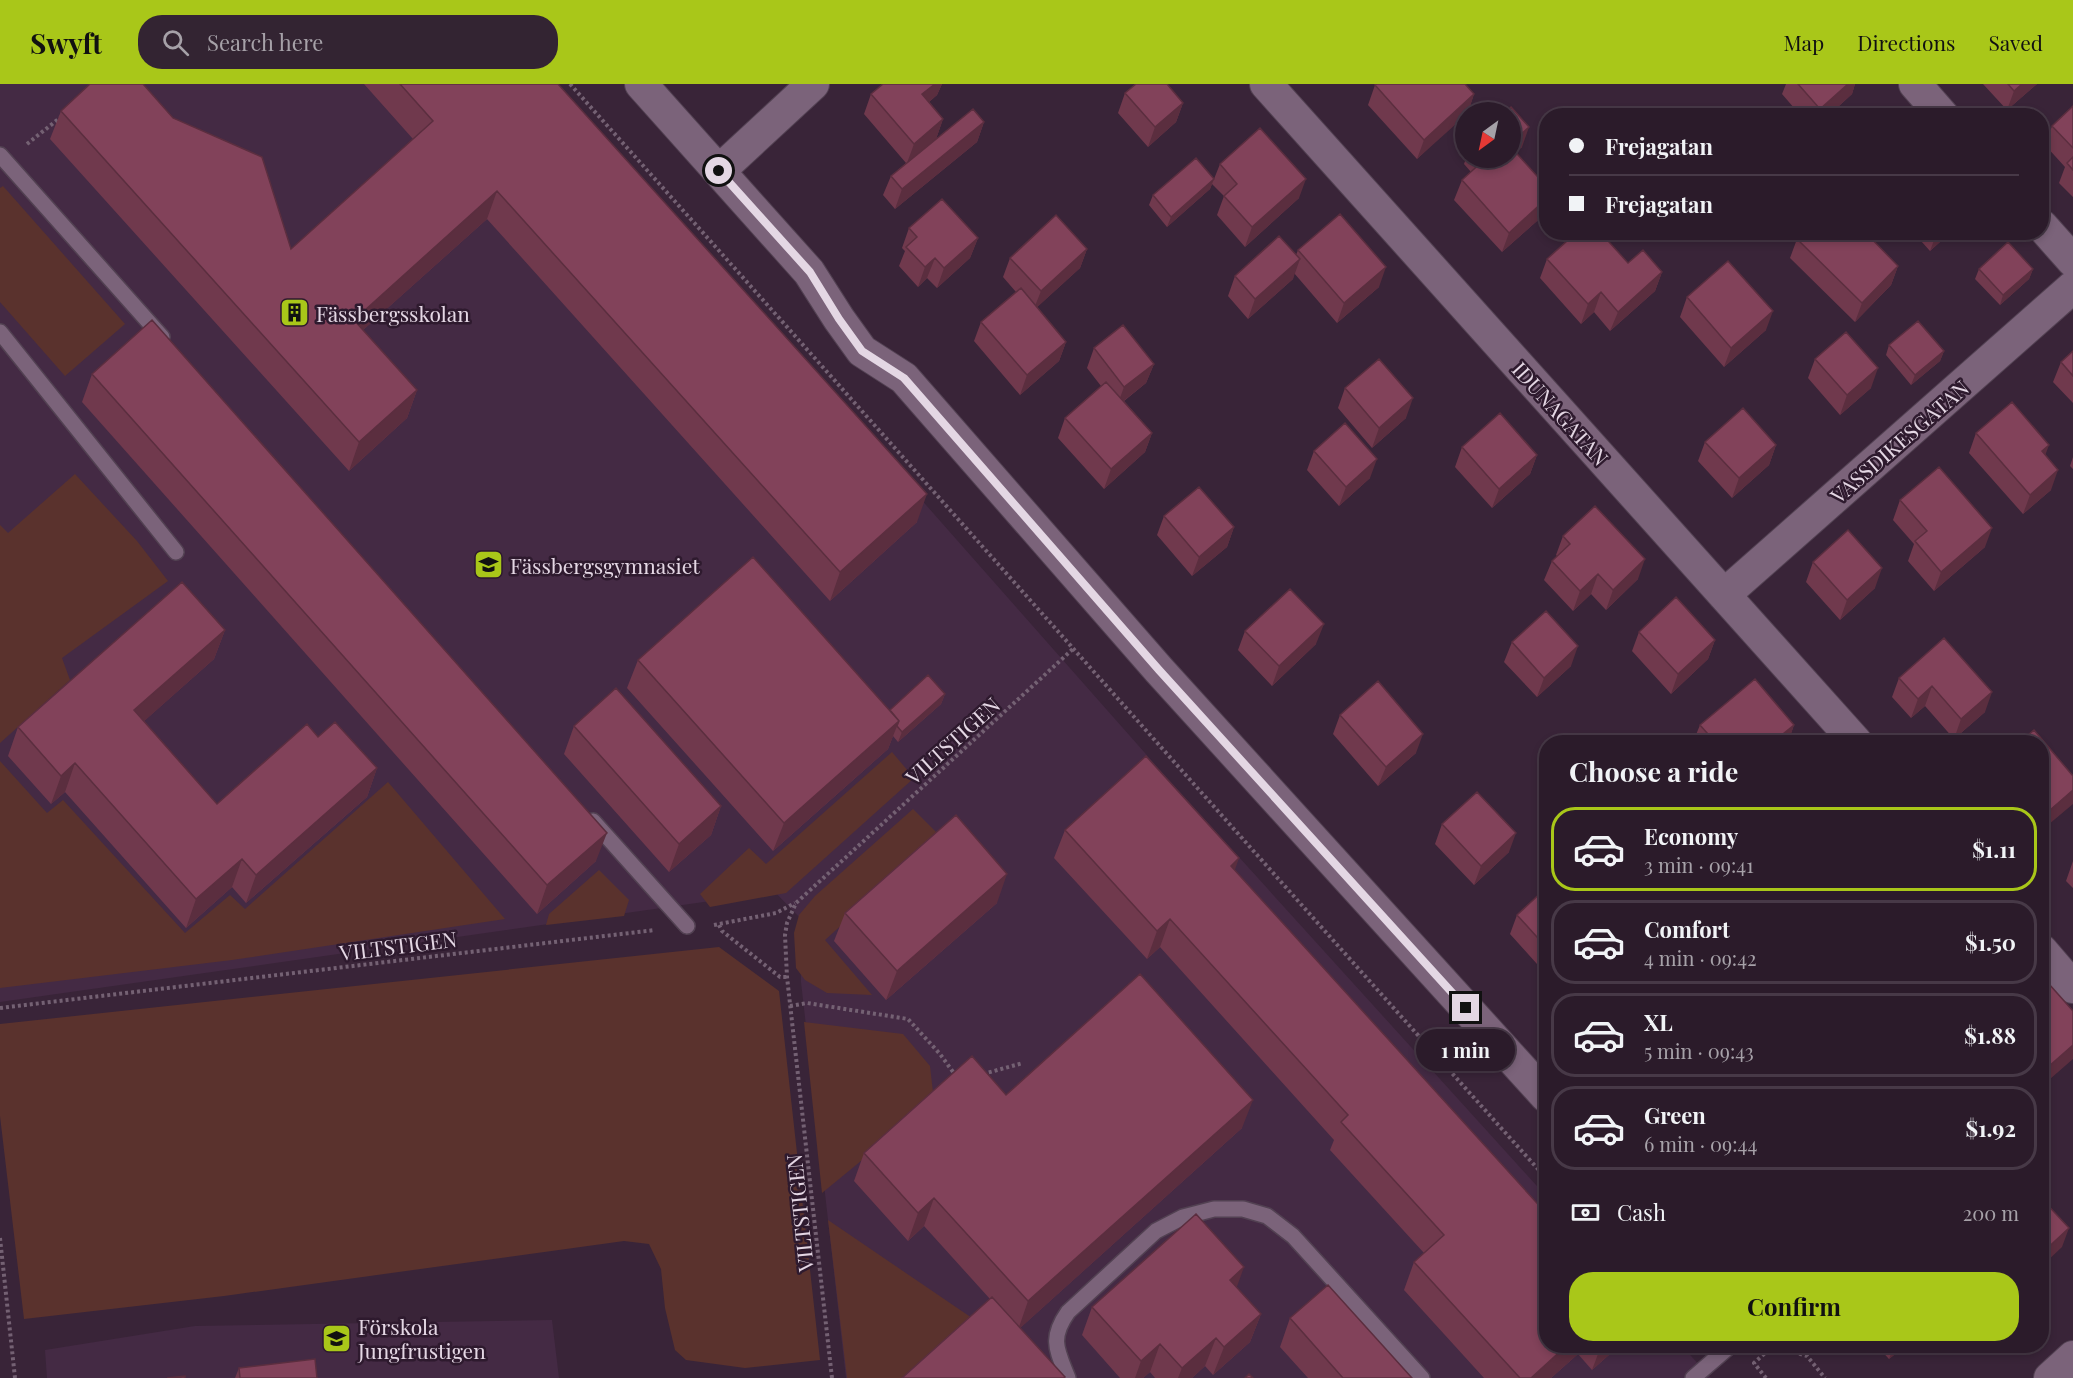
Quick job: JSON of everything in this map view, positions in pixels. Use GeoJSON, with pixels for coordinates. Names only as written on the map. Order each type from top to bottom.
{"type":"FeatureCollection","features":[{"type":"Feature","properties":{"kind":"street"},"geometry":{"type":"LineString","coordinates":[[641,84],[810,272],[862,351],[904,378],[1167,679],[1539,1088]]}},
{"type":"Feature","properties":{"kind":"street"},"geometry":{"type":"LineString","coordinates":[[719,171],[813,84]]}},
{"type":"Feature","properties":{"kind":"street","name":"IDUNAGATAN"},"geometry":{"type":"LineString","coordinates":[[1266,84],[1850,735]]}},
{"type":"Feature","properties":{"kind":"street"},"geometry":{"type":"LineString","coordinates":[[1914,84],[1936,108]]}},
{"type":"Feature","properties":{"kind":"street"},"geometry":{"type":"LineString","coordinates":[[2049,234],[2073,261]]}},
{"type":"Feature","properties":{"kind":"street","name":"VASSDIKESGATAN"},"geometry":{"type":"LineString","coordinates":[[1724,595],[2073,287]]}},
{"type":"Feature","properties":{"kind":"street"},"geometry":{"type":"LineString","coordinates":[[2049,959],[2073,987]]}},
{"type":"Feature","properties":{"kind":"street"},"geometry":{"type":"LineString","coordinates":[[2050,1378],[2073,1357]]}},
{"type":"Feature","properties":{"kind":"lane"},"geometry":{"type":"LineString","coordinates":[[3,158],[172,348]]}},
{"type":"Feature","properties":{"kind":"lane"},"geometry":{"type":"LineString","coordinates":[[0,332],[176,552]]}},
{"type":"Feature","properties":{"kind":"lane"},"geometry":{"type":"LineString","coordinates":[[584,810],[687,926]]}},
{"type":"Feature","properties":{"kind":"lane"},"geometry":{"type":"LineString","coordinates":[[1068,1378],[1055,1339],[1059,1325],[1068,1312],[1156,1231],[1183,1217],[1214,1209],[1243,1209],[1268,1216],[1293,1236],[1422,1378]]}},
{"type":"Feature","properties":{"kind":"lane"},"geometry":{"type":"LineString","coordinates":[[1693,1378],[1722,1353]]}},
{"type":"Feature","properties":{"kind":"path"},"geometry":{"type":"LineString","coordinates":[[570,84],[1539,1170]]}},
{"type":"Feature","properties":{"kind":"path"},"geometry":{"type":"LineString","coordinates":[[3,158],[67,112]]}},
{"type":"Feature","properties":{"kind":"path","name":"VILTSTIGEN"},"geometry":{"type":"LineString","coordinates":[[0,1008],[687,926],[719,925],[776,913],[796,903],[1074,648]]}},
{"type":"Feature","properties":{"kind":"path","name":"VILTSTIGEN"},"geometry":{"type":"LineString","coordinates":[[796,903],[787,923],[785,935],[787,977],[832,1378]]}},
{"type":"Feature","properties":{"kind":"path"},"geometry":{"type":"LineString","coordinates":[[719,925],[722,931],[780,977],[787,977]]}},
{"type":"Feature","properties":{"kind":"path"},"geometry":{"type":"LineString","coordinates":[[790,1006],[807,1003],[908,1019],[958,1078]]}},
{"type":"Feature","properties":{"kind":"path"},"geometry":{"type":"LineString","coordinates":[[977,1075],[1023,1063]]}},
{"type":"Feature","properties":{"kind":"path"},"geometry":{"type":"LineString","coordinates":[[0,1238],[15,1378]]}},
{"type":"Feature","properties":{"kind":"path"},"geometry":{"type":"LineString","coordinates":[[1765,1353],[1754,1363],[1767,1378]]}},
{"type":"Feature","properties":{"kind":"path"},"geometry":{"type":"LineString","coordinates":[[1797,1353],[1807,1356],[1825,1378]]}},
{"type":"Feature","properties":{"kind":"shaded area","name":"Fässbergsgymnasiet"},"geometry":{"type":"Polygon","coordinates":[[[0,84],[548,84],[798,360],[1160,770],[1539,1188],[1539,1353],[1688,1353],[1711,1378],[846,1378],[801,982],[801,919],[772,889],[739,897],[0,1002],[0,84]]]}},
{"type":"Feature","properties":{"kind":"shaded area"},"geometry":{"type":"Polygon","coordinates":[[[3,186],[125,324],[65,376],[0,302],[0,188],[3,186]]]}},
{"type":"Feature","properties":{"kind":"shaded area"},"geometry":{"type":"Polygon","coordinates":[[[75,474],[137,541],[168,581],[62,658],[70,680],[0,743],[0,525],[8,533],[75,474]]]}},
{"type":"Feature","properties":{"kind":"shaded area"},"geometry":{"type":"Polygon","coordinates":[[[892,752],[914,778],[786,893],[710,907],[700,894],[749,848],[766,864],[892,752]]]}},
{"type":"Feature","properties":{"kind":"shaded area"},"geometry":{"type":"Polygon","coordinates":[[[0,761],[47,813],[63,800],[185,933],[230,895],[245,909],[388,782],[505,919],[232,960],[0,988],[0,761]]]}},
{"type":"Feature","properties":{"kind":"shaded area"},"geometry":{"type":"Polygon","coordinates":[[[913,809],[940,836],[825,940],[872,995],[827,993],[805,980],[796,968],[794,933],[799,915],[815,896],[913,809]]]}},
{"type":"Feature","properties":{"kind":"shaded area"},"geometry":{"type":"Polygon","coordinates":[[[599,870],[629,900],[624,916],[546,925],[549,914],[599,870]]]}},
{"type":"Feature","properties":{"kind":"shaded area"},"geometry":{"type":"Polygon","coordinates":[[[719,947],[779,991],[820,1360],[745,1368],[686,1360],[675,1350],[665,1308],[661,1269],[649,1244],[624,1241],[224,1296],[24,1319],[0,1116],[0,1024],[719,947]]]}},
{"type":"Feature","properties":{"kind":"shaded area"},"geometry":{"type":"Polygon","coordinates":[[[804,1022],[903,1034],[930,1066],[934,1101],[822,1193],[804,1022]]]}},
{"type":"Feature","properties":{"kind":"shaded area"},"geometry":{"type":"Polygon","coordinates":[[[828,1220],[972,1318],[905,1378],[847,1378],[828,1220]]]}},
{"type":"Feature","properties":{"kind":"shaded area","name":"Förskola Jungfrustigen"},"geometry":{"type":"Polygon","coordinates":[[[552,1320],[559,1378],[47,1378],[45,1350],[195,1326],[552,1320]]]}},
{"type":"Feature","properties":{"kind":"building","name":"Fässbergsskolan"},"geometry":{"type":"Polygon","coordinates":[[[90,84],[143,84],[173,118],[262,157],[291,249],[433,121],[400,84],[558,84],[927,494],[840,572],[497,191],[354,320],[417,390],[359,442],[61,111],[90,84]]]}},
{"type":"Feature","properties":{"kind":"building"},"geometry":{"type":"Polygon","coordinates":[[[883,84],[935,84],[922,94],[943,119],[914,144],[871,94],[883,84]]]}},
{"type":"Feature","properties":{"kind":"building"},"geometry":{"type":"Polygon","coordinates":[[[1136,84],[1167,84],[1183,103],[1155,127],[1125,93],[1136,84]]]}},
{"type":"Feature","properties":{"kind":"building"},"geometry":{"type":"Polygon","coordinates":[[[1465,84],[1474,94],[1465,102],[1455,102],[1455,111],[1424,140],[1375,85],[1465,84]]]}},
{"type":"Feature","properties":{"kind":"building"},"geometry":{"type":"Polygon","coordinates":[[[1798,84],[1848,84],[1821,108],[1798,84]]]}},
{"type":"Feature","properties":{"kind":"building"},"geometry":{"type":"Polygon","coordinates":[[[2008,84],[2022,84],[2014,91],[2008,84]]]}},
{"type":"Feature","properties":{"kind":"building"},"geometry":{"type":"Polygon","coordinates":[[[2073,106],[2073,148],[2052,126],[2073,106]]]}},
{"type":"Feature","properties":{"kind":"building"},"geometry":{"type":"Polygon","coordinates":[[[973,109],[984,122],[902,189],[891,176],[973,109]]]}},
{"type":"Feature","properties":{"kind":"building"},"geometry":{"type":"Polygon","coordinates":[[[1521,118],[1529,127],[1521,134],[1521,118]]]}},
{"type":"Feature","properties":{"kind":"building"},"geometry":{"type":"Polygon","coordinates":[[[1260,128],[1306,179],[1252,227],[1224,196],[1237,184],[1220,164],[1260,128]]]}},
{"type":"Feature","properties":{"kind":"building"},"geometry":{"type":"Polygon","coordinates":[[[2073,157],[2073,170],[2067,163],[2073,157]]]}},
{"type":"Feature","properties":{"kind":"building"},"geometry":{"type":"Polygon","coordinates":[[[1196,158],[1214,179],[1171,217],[1153,195],[1196,158]]]}},
{"type":"Feature","properties":{"kind":"building"},"geometry":{"type":"Polygon","coordinates":[[[1521,158],[1539,178],[1539,205],[1509,233],[1462,180],[1475,168],[1521,168],[1521,158]]]}},
{"type":"Feature","properties":{"kind":"building"},"geometry":{"type":"Polygon","coordinates":[[[942,199],[978,238],[944,268],[935,258],[925,267],[906,247],[917,237],[909,228],[942,199]]]}},
{"type":"Feature","properties":{"kind":"building"},"geometry":{"type":"Polygon","coordinates":[[[1340,214],[1386,267],[1344,303],[1298,250],[1340,214]]]}},
{"type":"Feature","properties":{"kind":"building"},"geometry":{"type":"Polygon","coordinates":[[[1056,215],[1087,249],[1041,291],[1010,258],[1056,215]]]}},
{"type":"Feature","properties":{"kind":"building"},"geometry":{"type":"Polygon","coordinates":[[[1279,236],[1300,259],[1255,299],[1235,276],[1279,236]]]}},
{"type":"Feature","properties":{"kind":"building"},"geometry":{"type":"Polygon","coordinates":[[[1568,240],[1607,240],[1628,263],[1643,250],[1662,272],[1618,312],[1601,292],[1588,304],[1547,259],[1568,240]]]}},
{"type":"Feature","properties":{"kind":"building"},"geometry":{"type":"Polygon","coordinates":[[[1798,240],[1873,240],[1898,266],[1862,303],[1798,240]]]}},
{"type":"Feature","properties":{"kind":"building"},"geometry":{"type":"Polygon","coordinates":[[[2008,242],[2033,269],[2003,295],[1979,269],[2008,242]]]}},
{"type":"Feature","properties":{"kind":"building"},"geometry":{"type":"Polygon","coordinates":[[[1728,261],[1773,311],[1731,348],[1687,297],[1728,261]]]}},
{"type":"Feature","properties":{"kind":"building"},"geometry":{"type":"Polygon","coordinates":[[[1021,288],[1066,342],[1027,375],[981,322],[1021,288]]]}},
{"type":"Feature","properties":{"kind":"building"},"geometry":{"type":"Polygon","coordinates":[[[152,320],[607,833],[547,885],[92,374],[152,320]]]}},
{"type":"Feature","properties":{"kind":"building"},"geometry":{"type":"Polygon","coordinates":[[[1918,321],[1944,351],[1915,375],[1889,345],[1918,321]]]}},
{"type":"Feature","properties":{"kind":"building"},"geometry":{"type":"Polygon","coordinates":[[[1123,325],[1154,364],[1124,387],[1094,348],[1123,325]]]}},
{"type":"Feature","properties":{"kind":"building"},"geometry":{"type":"Polygon","coordinates":[[[1846,332],[1878,368],[1847,395],[1815,359],[1846,332]]]}},
{"type":"Feature","properties":{"kind":"building"},"geometry":{"type":"Polygon","coordinates":[[[2073,351],[2073,376],[2061,362],[2073,351]]]}},
{"type":"Feature","properties":{"kind":"building"},"geometry":{"type":"Polygon","coordinates":[[[1379,359],[1413,398],[1379,428],[1345,388],[1379,359]]]}},
{"type":"Feature","properties":{"kind":"building"},"geometry":{"type":"Polygon","coordinates":[[[1106,382],[1152,433],[1111,469],[1065,418],[1106,382]]]}},
{"type":"Feature","properties":{"kind":"building"},"geometry":{"type":"Polygon","coordinates":[[[2012,402],[2049,445],[2042,451],[2058,470],[2030,495],[1976,433],[2012,402]]]}},
{"type":"Feature","properties":{"kind":"building"},"geometry":{"type":"Polygon","coordinates":[[[1743,408],[1776,445],[1739,478],[1705,442],[1743,408]]]}},
{"type":"Feature","properties":{"kind":"building"},"geometry":{"type":"Polygon","coordinates":[[[1500,413],[1537,455],[1499,489],[1462,447],[1500,413]]]}},
{"type":"Feature","properties":{"kind":"building"},"geometry":{"type":"Polygon","coordinates":[[[1345,423],[1377,459],[1346,487],[1314,451],[1345,423]]]}},
{"type":"Feature","properties":{"kind":"building"},"geometry":{"type":"Polygon","coordinates":[[[1939,467],[1992,528],[1941,572],[1915,541],[1927,531],[1900,500],[1939,467]]]}},
{"type":"Feature","properties":{"kind":"building"},"geometry":{"type":"Polygon","coordinates":[[[1199,487],[1234,527],[1199,557],[1164,516],[1199,487]]]}},
{"type":"Feature","properties":{"kind":"building"},"geometry":{"type":"Polygon","coordinates":[[[1595,506],[1645,559],[1613,590],[1598,574],[1580,591],[1552,561],[1570,544],[1563,536],[1595,506]]]}},
{"type":"Feature","properties":{"kind":"building"},"geometry":{"type":"Polygon","coordinates":[[[1848,530],[1882,568],[1847,600],[1813,562],[1848,530]]]}},
{"type":"Feature","properties":{"kind":"building"},"geometry":{"type":"Polygon","coordinates":[[[753,557],[899,721],[784,823],[638,660],[753,557]]]}},
{"type":"Feature","properties":{"kind":"building"},"geometry":{"type":"Polygon","coordinates":[[[182,582],[225,630],[134,710],[217,804],[307,724],[318,737],[335,722],[377,768],[256,875],[242,859],[196,899],[75,763],[61,776],[18,727],[182,582]]]}},
{"type":"Feature","properties":{"kind":"building"},"geometry":{"type":"Polygon","coordinates":[[[1290,589],[1324,624],[1279,666],[1245,631],[1290,589]]]}},
{"type":"Feature","properties":{"kind":"building"},"geometry":{"type":"Polygon","coordinates":[[[1676,597],[1715,640],[1678,674],[1639,632],[1676,597]]]}},
{"type":"Feature","properties":{"kind":"building"},"geometry":{"type":"Polygon","coordinates":[[[1546,611],[1578,646],[1544,678],[1512,642],[1546,611]]]}},
{"type":"Feature","properties":{"kind":"building"},"geometry":{"type":"Polygon","coordinates":[[[1944,638],[1992,692],[1961,719],[1932,686],[1918,699],[1899,678],[1944,638]]]}},
{"type":"Feature","properties":{"kind":"building"},"geometry":{"type":"Polygon","coordinates":[[[928,675],[945,694],[902,732],[897,726],[899,721],[890,710],[928,675]]]}},
{"type":"Feature","properties":{"kind":"building"},"geometry":{"type":"Polygon","coordinates":[[[1755,679],[1794,725],[1782,735],[1709,735],[1700,725],[1755,679]]]}},
{"type":"Feature","properties":{"kind":"building"},"geometry":{"type":"Polygon","coordinates":[[[1378,681],[1423,734],[1386,767],[1340,715],[1378,681]]]}},
{"type":"Feature","properties":{"kind":"building"},"geometry":{"type":"Polygon","coordinates":[[[616,688],[721,806],[679,844],[574,726],[616,688]]]}},
{"type":"Feature","properties":{"kind":"building"},"geometry":{"type":"Polygon","coordinates":[[[2034,730],[2038,735],[2028,735],[2034,730]]]}},
{"type":"Feature","properties":{"kind":"building"},"geometry":{"type":"Polygon","coordinates":[[[2049,748],[2073,776],[2073,790],[2049,811],[2049,748]]]}},
{"type":"Feature","properties":{"kind":"building"},"geometry":{"type":"Polygon","coordinates":[[[1146,756],[1239,858],[1231,866],[1539,1205],[1539,1353],[1558,1353],[1531,1378],[1520,1378],[1414,1262],[1444,1235],[1341,1122],[1348,1115],[1170,919],[1157,931],[1065,830],[1146,756]]]}},
{"type":"Feature","properties":{"kind":"building"},"geometry":{"type":"Polygon","coordinates":[[[1477,792],[1516,833],[1481,866],[1442,824],[1477,792]]]}},
{"type":"Feature","properties":{"kind":"building"},"geometry":{"type":"Polygon","coordinates":[[[956,815],[1007,874],[897,971],[845,913],[956,815]]]}},
{"type":"Feature","properties":{"kind":"building"},"geometry":{"type":"Polygon","coordinates":[[[1539,895],[1539,939],[1517,915],[1539,895]]]}},
{"type":"Feature","properties":{"kind":"building"},"geometry":{"type":"Polygon","coordinates":[[[1140,974],[1253,1100],[1028,1301],[934,1198],[918,1213],[864,1153],[972,1056],[1006,1095],[1140,974]]]}},
{"type":"Feature","properties":{"kind":"building"},"geometry":{"type":"Polygon","coordinates":[[[2049,984],[2073,1011],[2073,1045],[2049,1066],[2049,984]]]}},
{"type":"Feature","properties":{"kind":"building"},"geometry":{"type":"Polygon","coordinates":[[[2049,1207],[2069,1228],[2049,1247],[2049,1207]]]}},
{"type":"Feature","properties":{"kind":"building"},"geometry":{"type":"Polygon","coordinates":[[[1196,1214],[1244,1267],[1230,1280],[1261,1314],[1224,1347],[1216,1338],[1182,1368],[1160,1344],[1141,1361],[1092,1307],[1196,1214]]]}},
{"type":"Feature","properties":{"kind":"building"},"geometry":{"type":"Polygon","coordinates":[[[1328,1285],[1412,1378],[1343,1378],[1290,1318],[1328,1285]]]}},
{"type":"Feature","properties":{"kind":"building"},"geometry":{"type":"Polygon","coordinates":[[[992,1297],[1064,1378],[902,1378],[992,1297]]]}},
{"type":"Feature","properties":{"kind":"building"},"geometry":{"type":"Polygon","coordinates":[[[315,1359],[317,1378],[240,1378],[239,1368],[315,1359]]]}},
{"type":"Feature","properties":{"kind":"place","name":"Fässbergsskolan"},"geometry":{"type":"Point","coordinates":[295,313]}},
{"type":"Feature","properties":{"kind":"place","name":"Fässbergsgymnasiet"},"geometry":{"type":"Point","coordinates":[489,565]}},
{"type":"Feature","properties":{"kind":"place","name":"Förskola Jungfrustigen"},"geometry":{"type":"Point","coordinates":[337,1338]}},
{"type":"Feature","properties":{"kind":"route"},"geometry":{"type":"LineString","coordinates":[[719,171],[810,272],[862,351],[904,378],[1159,670],[1466,1008]]}}]}
